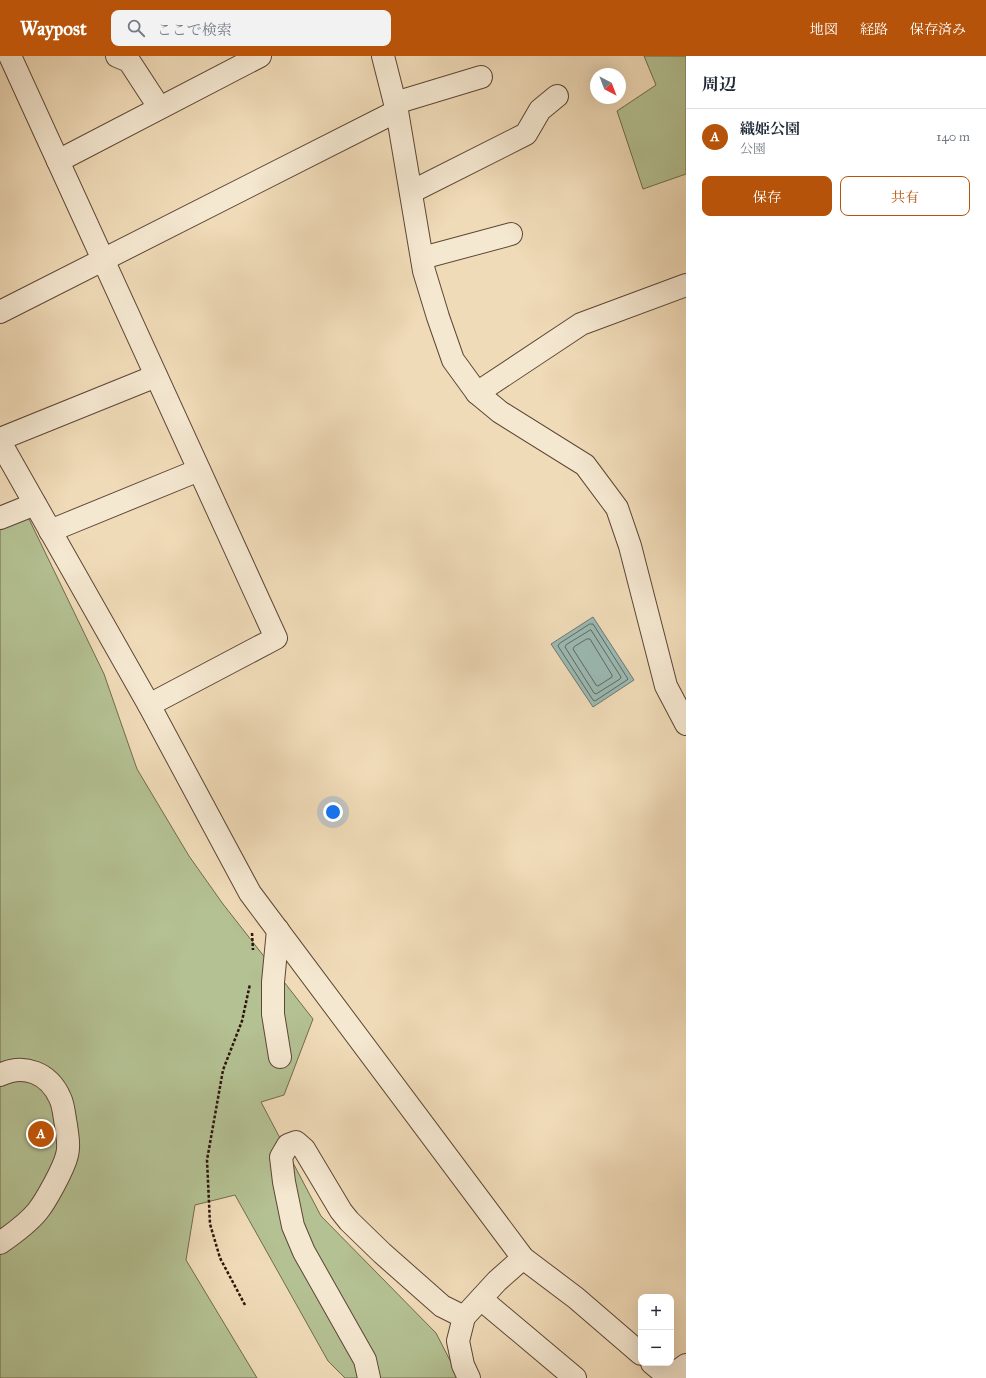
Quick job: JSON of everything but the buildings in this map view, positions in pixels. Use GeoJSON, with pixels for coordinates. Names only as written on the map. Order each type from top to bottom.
{"type":"FeatureCollection","features":[{"type":"Feature","properties":{"kind":"street"},"geometry":{"type":"LineString","coordinates":[[10,56],[276,638],[148,705]]}},
{"type":"Feature","properties":{"kind":"street"},"geometry":{"type":"LineString","coordinates":[[117,56],[129,61],[159,107]]}},
{"type":"Feature","properties":{"kind":"street"},"geometry":{"type":"LineString","coordinates":[[58,161],[159,107],[260,56]]}},
{"type":"Feature","properties":{"kind":"street"},"geometry":{"type":"LineString","coordinates":[[383,56],[396,107],[424,271],[453,360],[477,393],[500,412],[585,465],[617,508],[630,546],[666,686],[686,724]]}},
{"type":"Feature","properties":{"kind":"street"},"geometry":{"type":"LineString","coordinates":[[0,312],[396,107],[481,77]]}},
{"type":"Feature","properties":{"kind":"street"},"geometry":{"type":"LineString","coordinates":[[411,192],[526,134],[540,110],[557,96]]}},
{"type":"Feature","properties":{"kind":"street"},"geometry":{"type":"LineString","coordinates":[[422,258],[511,234]]}},
{"type":"Feature","properties":{"kind":"street"},"geometry":{"type":"LineString","coordinates":[[477,393],[581,324],[686,285]]}},
{"type":"Feature","properties":{"kind":"street"},"geometry":{"type":"LineString","coordinates":[[156,376],[0,443],[148,705],[250,893],[523,1258],[576,1298],[638,1351]]}},
{"type":"Feature","properties":{"kind":"street"},"geometry":{"type":"LineString","coordinates":[[50,531],[199,470]]}},
{"type":"Feature","properties":{"kind":"street"},"geometry":{"type":"LineString","coordinates":[[0,518],[35,504]]}},
{"type":"Feature","properties":{"kind":"street"},"geometry":{"type":"LineString","coordinates":[[278,930],[273,982],[273,1014],[280,1057]]}},
{"type":"Feature","properties":{"kind":"street"},"geometry":{"type":"LineString","coordinates":[[0,1075],[9,1070],[29,1070],[40,1075],[52,1084],[61,1099],[69,1142],[67,1155],[56,1182],[38,1211],[14,1234],[0,1243]]}},
{"type":"Feature","properties":{"kind":"street"},"geometry":{"type":"LineString","coordinates":[[369,1378],[365,1360],[304,1252],[293,1226],[284,1182],[281,1157],[288,1145],[296,1142],[304,1149],[341,1211],[376,1248],[442,1306],[464,1317]]}},
{"type":"Feature","properties":{"kind":"street"},"geometry":{"type":"LineString","coordinates":[[469,1378],[463,1366],[458,1341],[464,1317],[497,1281],[523,1258]]}},
{"type":"Feature","properties":{"kind":"street"},"geometry":{"type":"LineString","coordinates":[[481,1299],[575,1378]]}},
{"type":"Feature","properties":{"kind":"street"},"geometry":{"type":"LineString","coordinates":[[655,1366],[669,1378],[686,1365]]}},
{"type":"Feature","properties":{"kind":"path"},"geometry":{"type":"LineString","coordinates":[[252,930],[254,952]]}},
{"type":"Feature","properties":{"kind":"path"},"geometry":{"type":"LineString","coordinates":[[245,1304],[220,1258],[210,1224],[207,1160],[223,1070],[242,1021],[251,982]]}},
{"type":"Feature","properties":{"kind":"green space"},"geometry":{"type":"Polygon","coordinates":[[[644,56],[686,56],[686,174],[643,189],[617,111],[656,85],[644,56]]]}},
{"type":"Feature","properties":{"kind":"green space"},"geometry":{"type":"Polygon","coordinates":[[[28,517],[104,674],[137,769],[189,856],[223,904],[313,1019],[284,1095],[261,1102],[321,1216],[436,1333],[459,1378],[345,1378],[328,1361],[235,1195],[195,1205],[186,1260],[257,1378],[0,1378],[0,528],[28,517]]]}},
{"type":"Feature","properties":{"kind":"water"},"geometry":{"type":"Polygon","coordinates":[[[593,617],[634,680],[593,707],[551,644],[593,617]]]}},
{"type":"Feature","properties":{"kind":"place","name":"織姫公園"},"geometry":{"type":"Point","coordinates":[41,1134]}}]}
